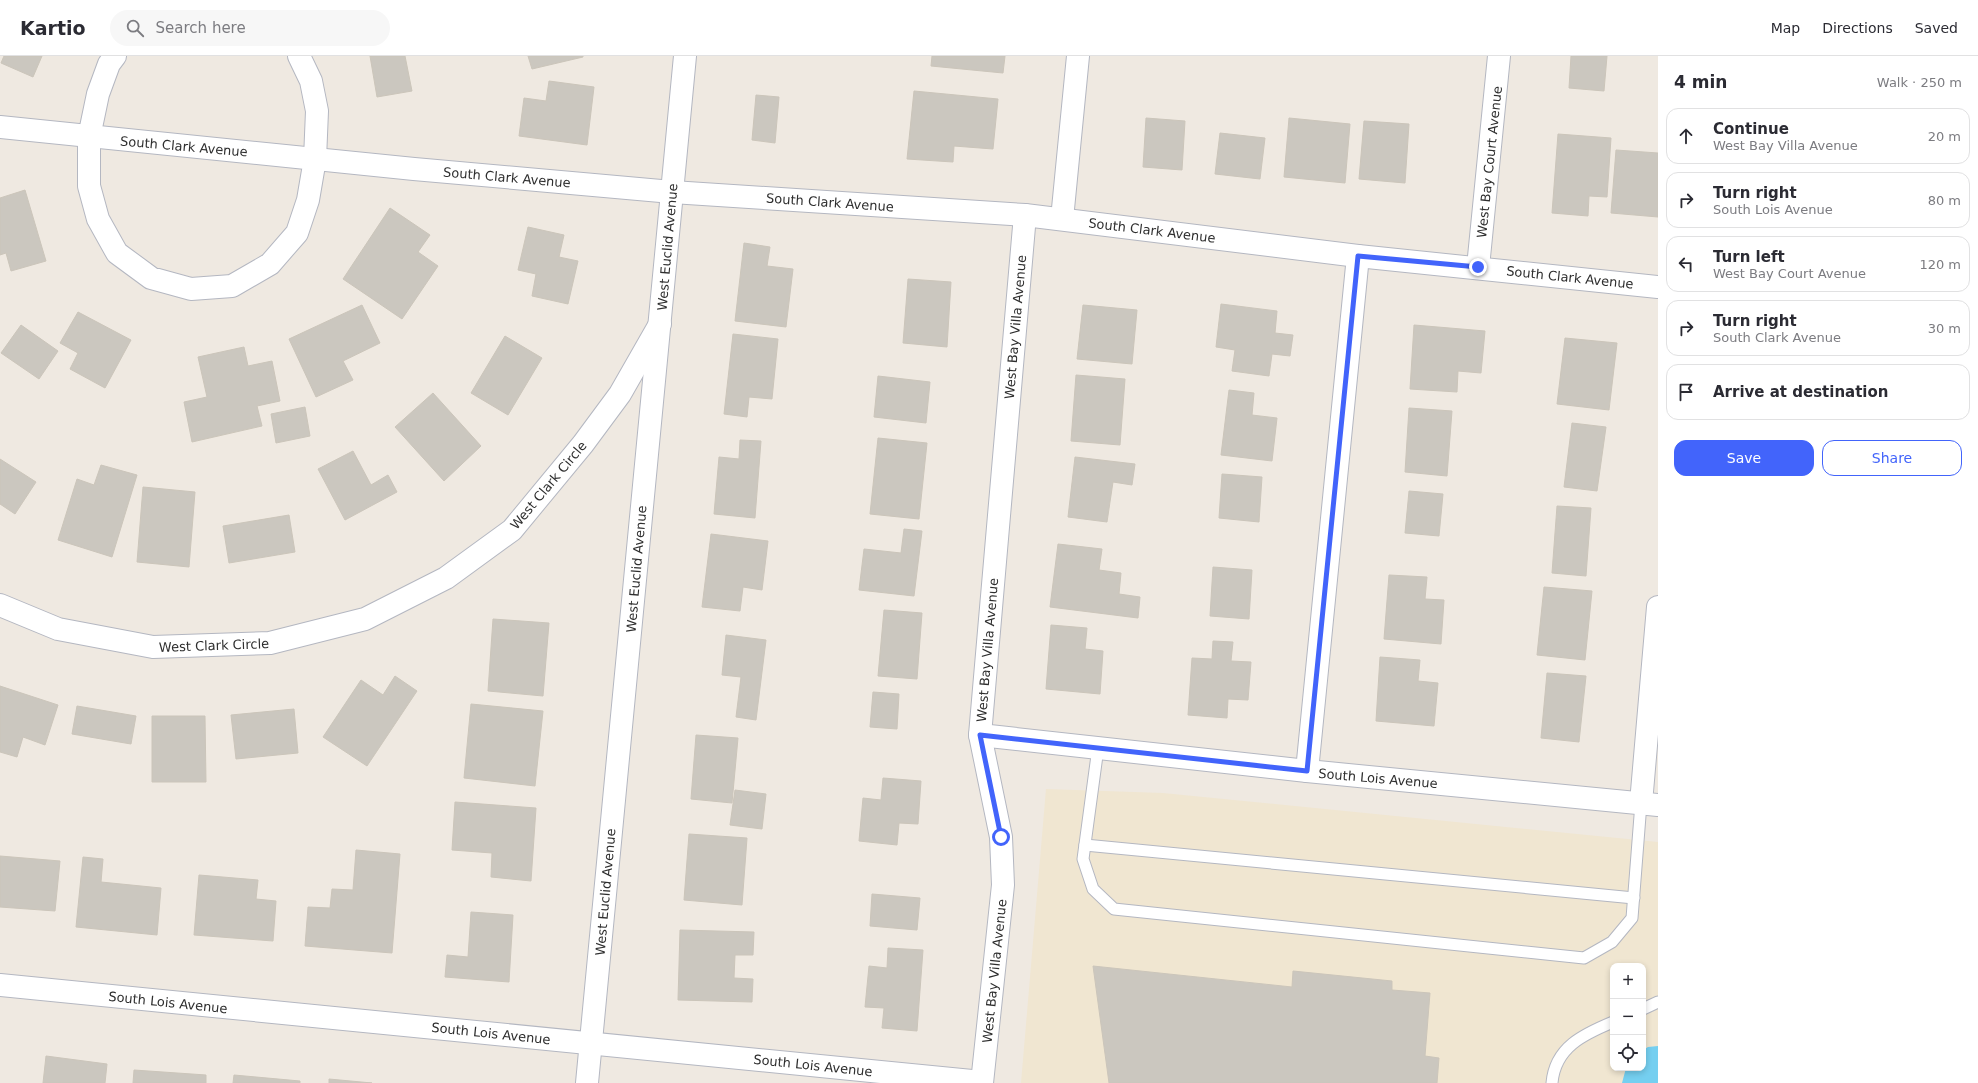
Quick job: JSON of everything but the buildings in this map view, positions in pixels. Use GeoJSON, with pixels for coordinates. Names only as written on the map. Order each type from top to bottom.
{"type":"FeatureCollection","features":[{"type":"Feature","properties":{"kind":"street"},"geometry":{"type":"LineString","coordinates":[[115,56],[109,64],[98,94],[89,137],[89,186],[98,219],[117,253],[151,278],[191,289],[232,286],[270,264],[297,233],[308,200],[315,159],[317,111],[311,81],[299,56]]}},
{"type":"Feature","properties":{"kind":"street","name":"West Euclid Avenue"},"geometry":{"type":"LineString","coordinates":[[587,1083],[685,56]]}},
{"type":"Feature","properties":{"kind":"street"},"geometry":{"type":"LineString","coordinates":[[1062,219],[1078,56]]}},
{"type":"Feature","properties":{"kind":"street","name":"West Bay Court Avenue"},"geometry":{"type":"LineString","coordinates":[[1478,267],[1499,56]]}},
{"type":"Feature","properties":{"kind":"street","name":"South Clark Avenue"},"geometry":{"type":"LineString","coordinates":[[0,127],[315,159],[672,192],[1025,215],[1358,256],[1478,267],[1658,287]]}},
{"type":"Feature","properties":{"kind":"street","name":"West Bay Villa Avenue"},"geometry":{"type":"LineString","coordinates":[[984,1083],[1003,885],[1001,837],[980,735],[1025,215]]}},
{"type":"Feature","properties":{"kind":"street"},"geometry":{"type":"LineString","coordinates":[[1307,771],[1358,256]]}},
{"type":"Feature","properties":{"kind":"street","name":"West Clark Circle"},"geometry":{"type":"LineString","coordinates":[[0,605],[58,628],[153,647],[270,643],[364,619],[446,578],[512,530],[583,444],[620,394],[660,324]]}},
{"type":"Feature","properties":{"kind":"street"},"geometry":{"type":"LineString","coordinates":[[1649,804],[1658,607]]}},
{"type":"Feature","properties":{"kind":"street","name":"South Lois Avenue"},"geometry":{"type":"LineString","coordinates":[[980,735],[1307,771],[1649,804]]}},
{"type":"Feature","properties":{"kind":"street","name":"South Lois Avenue"},"geometry":{"type":"LineString","coordinates":[[0,985],[984,1083]]}},
{"type":"Feature","properties":{"kind":"lane"},"geometry":{"type":"LineString","coordinates":[[1098,748],[1083,858],[1093,889],[1114,909],[1584,958],[1612,942],[1632,918],[1649,804]]}},
{"type":"Feature","properties":{"kind":"lane"},"geometry":{"type":"LineString","coordinates":[[1085,845],[1634,898]]}},
{"type":"Feature","properties":{"kind":"lane"},"geometry":{"type":"LineString","coordinates":[[1646,1008],[1658,1002]]}},
{"type":"Feature","properties":{"kind":"lane"},"geometry":{"type":"LineString","coordinates":[[1552,1083],[1553,1075],[1564,1050],[1584,1034],[1610,1023]]}},
{"type":"Feature","properties":{"kind":"shaded area"},"geometry":{"type":"Polygon","coordinates":[[[1046,789],[1163,793],[1658,842],[1658,1083],[1021,1083],[1046,789]]]}},
{"type":"Feature","properties":{"kind":"water"},"geometry":{"type":"Polygon","coordinates":[[[1658,1046],[1658,1083],[1622,1083],[1625,1071],[1646,1071],[1646,1048],[1658,1046]]]}},
{"type":"Feature","properties":{"kind":"route"},"geometry":{"type":"LineString","coordinates":[[1001,837],[980,735],[1307,771],[1358,256],[1478,267]]}}]}
